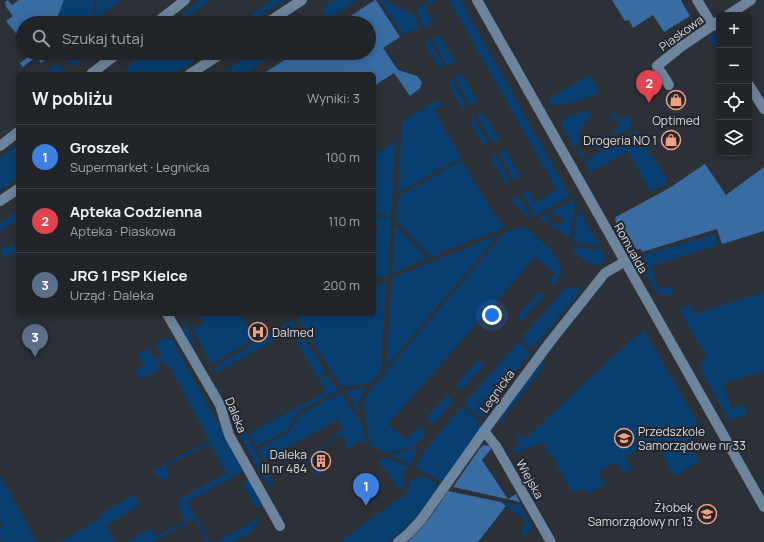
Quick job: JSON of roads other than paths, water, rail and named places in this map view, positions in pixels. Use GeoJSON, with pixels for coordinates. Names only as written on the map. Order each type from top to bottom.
{"type":"FeatureCollection","features":[{"type":"Feature","properties":{"kind":"street"},"geometry":{"type":"LineString","coordinates":[[165,16],[185,0]]}},
{"type":"Feature","properties":{"kind":"street"},"geometry":{"type":"LineString","coordinates":[[278,16],[302,0]]}},
{"type":"Feature","properties":{"kind":"street","name":"Romualda"},"geometry":{"type":"LineString","coordinates":[[477,0],[764,508]]}},
{"type":"Feature","properties":{"kind":"street"},"geometry":{"type":"LineString","coordinates":[[697,0],[716,24]]}},
{"type":"Feature","properties":{"kind":"street"},"geometry":{"type":"LineString","coordinates":[[732,12],[750,0]]}},
{"type":"Feature","properties":{"kind":"street","name":"Piaskowa"},"geometry":{"type":"LineString","coordinates":[[669,85],[657,66],[682,46],[716,24]]}},
{"type":"Feature","properties":{"kind":"street"},"geometry":{"type":"LineString","coordinates":[[94,72],[109,60]]}},
{"type":"Feature","properties":{"kind":"street"},"geometry":{"type":"LineString","coordinates":[[193,72],[211,60]]}},
{"type":"Feature","properties":{"kind":"street"},"geometry":{"type":"LineString","coordinates":[[752,90],[764,109]]}},
{"type":"Feature","properties":{"kind":"street"},"geometry":{"type":"LineString","coordinates":[[0,146],[16,134]]}},
{"type":"Feature","properties":{"kind":"street"},"geometry":{"type":"LineString","coordinates":[[0,201],[16,190]]}},
{"type":"Feature","properties":{"kind":"street","name":"Legnicka"},"geometry":{"type":"LineString","coordinates":[[398,542],[421,520],[484,431],[550,342],[605,273],[624,262]]}},
{"type":"Feature","properties":{"kind":"street","name":"Daleka"},"geometry":{"type":"LineString","coordinates":[[168,316],[220,405],[229,435],[280,526]]}},
{"type":"Feature","properties":{"kind":"street","name":"Wiejska"},"geometry":{"type":"LineString","coordinates":[[484,431],[496,446],[551,542]]}},
{"type":"Feature","properties":{"kind":"place","name":"Optimed"},"geometry":{"type":"Point","coordinates":[676,100]}},
{"type":"Feature","properties":{"kind":"place","name":"Apteka Codzienna"},"geometry":{"type":"Point","coordinates":[649,103]}},
{"type":"Feature","properties":{"kind":"place","name":"Drogeria NO 1"},"geometry":{"type":"Point","coordinates":[671,140]}},
{"type":"Feature","properties":{"kind":"place","name":"Dalmed"},"geometry":{"type":"Point","coordinates":[258,332]}},
{"type":"Feature","properties":{"kind":"place","name":"JRG 1 PSP Kielce"},"geometry":{"type":"Point","coordinates":[35,357]}},
{"type":"Feature","properties":{"kind":"place","name":"Przedszkole Samorządowe nr 33"},"geometry":{"type":"Point","coordinates":[624,438]}},
{"type":"Feature","properties":{"kind":"place","name":"Daleka III nr 484"},"geometry":{"type":"Point","coordinates":[321,461]}},
{"type":"Feature","properties":{"kind":"place","name":"Groszek"},"geometry":{"type":"Point","coordinates":[366,506]}},
{"type":"Feature","properties":{"kind":"place","name":"Żłobek Samorządowy nr 13"},"geometry":{"type":"Point","coordinates":[707,514]}}]}
